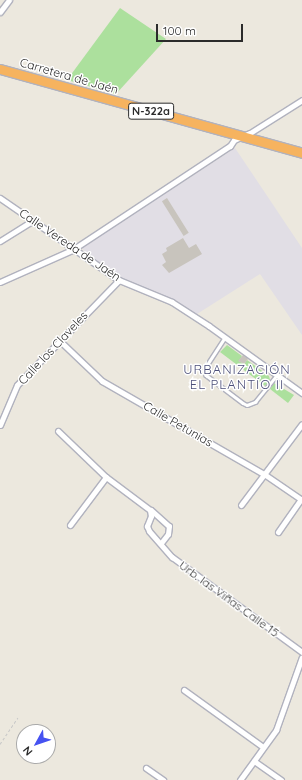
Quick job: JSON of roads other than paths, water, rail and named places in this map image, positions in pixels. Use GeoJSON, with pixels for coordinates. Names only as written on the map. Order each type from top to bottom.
{"type":"FeatureCollection","features":[{"type":"Feature","properties":{"kind":"highway","name":"Carretera de Jaén"},"geometry":{"type":"LineString","coordinates":[[0,69],[201,125],[238,138],[302,153]]}},
{"type":"Feature","properties":{"kind":"street"},"geometry":{"type":"LineString","coordinates":[[0,12],[9,0]]}},
{"type":"Feature","properties":{"kind":"street"},"geometry":{"type":"LineString","coordinates":[[0,282],[72,250],[230,146],[238,138],[302,100]]}},
{"type":"Feature","properties":{"kind":"street","name":"Calle Vereda de Jaén"},"geometry":{"type":"LineString","coordinates":[[0,198],[72,250],[119,280],[172,302],[302,393]]}},
{"type":"Feature","properties":{"kind":"street"},"geometry":{"type":"LineString","coordinates":[[0,241],[32,221]]}},
{"type":"Feature","properties":{"kind":"street","name":"Calle los Claveles"},"geometry":{"type":"LineString","coordinates":[[0,425],[17,385],[119,280]]}},
{"type":"Feature","properties":{"kind":"street","name":"Calle Petunias"},"geometry":{"type":"LineString","coordinates":[[60,341],[102,381],[264,474],[301,500]]}},
{"type":"Feature","properties":{"kind":"street"},"geometry":{"type":"LineString","coordinates":[[241,504],[302,424]]}},
{"type":"Feature","properties":{"kind":"street"},"geometry":{"type":"LineString","coordinates":[[58,431],[106,477],[169,526],[168,534],[161,543]]}},
{"type":"Feature","properties":{"kind":"street"},"geometry":{"type":"LineString","coordinates":[[70,525],[106,477]]}},
{"type":"Feature","properties":{"kind":"street"},"geometry":{"type":"LineString","coordinates":[[278,532],[301,500]]}},
{"type":"Feature","properties":{"kind":"street","name":"Urb. las Viñas Calle 15"},"geometry":{"type":"LineString","coordinates":[[150,510],[151,516],[147,526],[153,536],[161,543],[162,548],[172,557],[302,652]]}},
{"type":"Feature","properties":{"kind":"street"},"geometry":{"type":"LineString","coordinates":[[240,780],[276,730],[286,706],[302,657]]}},
{"type":"Feature","properties":{"kind":"street"},"geometry":{"type":"LineString","coordinates":[[184,690],[263,747]]}},
{"type":"Feature","properties":{"kind":"street"},"geometry":{"type":"LineString","coordinates":[[254,761],[281,780]]}},
{"type":"Feature","properties":{"kind":"street"},"geometry":{"type":"LineString","coordinates":[[146,768],[163,780]]}},
{"type":"Feature","properties":{"kind":"lane"},"geometry":{"type":"LineString","coordinates":[[225,338],[206,368],[206,375],[243,403],[247,405],[255,402],[277,375]]}},
{"type":"Feature","properties":{"kind":"district","name":"URBANIZACIÓN EL PLANTÍO II"},"geometry":{"type":"Point","coordinates":[237,378]}}]}
